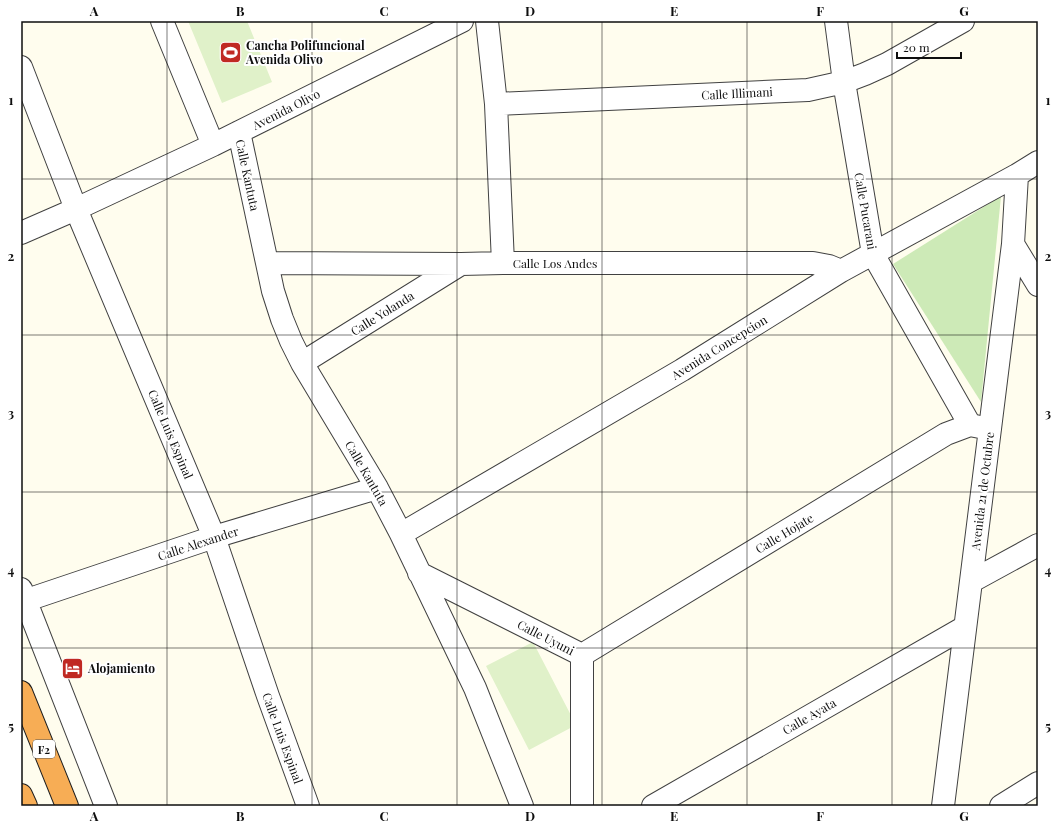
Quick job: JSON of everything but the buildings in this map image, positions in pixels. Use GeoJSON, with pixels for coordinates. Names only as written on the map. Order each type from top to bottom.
{"type":"FeatureCollection","features":[{"type":"Feature","properties":{"kind":"highway","name":"F2"},"geometry":{"type":"LineString","coordinates":[[21,692],[67,806]]}},
{"type":"Feature","properties":{"kind":"highway"},"geometry":{"type":"LineString","coordinates":[[21,795],[26,806]]}},
{"type":"Feature","properties":{"kind":"street"},"geometry":{"type":"LineString","coordinates":[[162,21],[213,145]]}},
{"type":"Feature","properties":{"kind":"street","name":"Avenida Olivo"},"geometry":{"type":"LineString","coordinates":[[21,233],[213,145],[462,21]]}},
{"type":"Feature","properties":{"kind":"street"},"geometry":{"type":"LineString","coordinates":[[487,21],[496,104],[504,263]]}},
{"type":"Feature","properties":{"kind":"street","name":"Calle Pucarani"},"geometry":{"type":"LineString","coordinates":[[836,21],[844,82],[872,254],[980,427]]}},
{"type":"Feature","properties":{"kind":"street","name":"Calle Illimani"},"geometry":{"type":"LineString","coordinates":[[496,104],[808,90],[844,82],[865,74],[887,64],[962,21]]}},
{"type":"Feature","properties":{"kind":"street","name":"Calle Luis Espinal"},"geometry":{"type":"LineString","coordinates":[[21,67],[76,209],[214,537],[268,696],[308,806]]}},
{"type":"Feature","properties":{"kind":"street","name":"Calle Kantuta"},"geometry":{"type":"LineString","coordinates":[[239,132],[272,291],[291,341],[302,363],[377,488],[401,534],[475,688],[522,806]]}},
{"type":"Feature","properties":{"kind":"street","name":"Avenida Concepcion"},"geometry":{"type":"LineString","coordinates":[[401,534],[682,370],[841,271],[1038,162]]}},
{"type":"Feature","properties":{"kind":"street","name":"Avenida 21 de Octubre"},"geometry":{"type":"LineString","coordinates":[[943,806],[972,580],[980,427],[1013,244],[1016,175]]}},
{"type":"Feature","properties":{"kind":"street"},"geometry":{"type":"LineString","coordinates":[[1013,244],[1038,285]]}},
{"type":"Feature","properties":{"kind":"street","name":"Calle Los Andes"},"geometry":{"type":"LineString","coordinates":[[267,262],[461,264],[813,263],[829,266],[841,271]]}},
{"type":"Feature","properties":{"kind":"street","name":"Calle Yolanda"},"geometry":{"type":"LineString","coordinates":[[302,363],[461,264]]}},
{"type":"Feature","properties":{"kind":"street","name":"Calle Hojate"},"geometry":{"type":"LineString","coordinates":[[582,655],[946,434],[980,427]]}},
{"type":"Feature","properties":{"kind":"street","name":"Calle Alexander"},"geometry":{"type":"LineString","coordinates":[[23,597],[377,488]]}},
{"type":"Feature","properties":{"kind":"street"},"geometry":{"type":"LineString","coordinates":[[972,580],[1038,544]]}},
{"type":"Feature","properties":{"kind":"street","name":"Calle Uyuni"},"geometry":{"type":"LineString","coordinates":[[419,573],[582,655],[582,806]]}},
{"type":"Feature","properties":{"kind":"street"},"geometry":{"type":"LineString","coordinates":[[23,597],[106,806]]}},
{"type":"Feature","properties":{"kind":"street","name":"Calle Ayata"},"geometry":{"type":"LineString","coordinates":[[654,806],[965,627]]}},
{"type":"Feature","properties":{"kind":"street"},"geometry":{"type":"LineString","coordinates":[[1001,806],[1038,783]]}},
{"type":"Feature","properties":{"kind":"green space","name":"Cancha Polifuncional Avenida Olivo"},"geometry":{"type":"Polygon","coordinates":[[[188,21],[247,21],[272,82],[222,103],[188,21]]]}},
{"type":"Feature","properties":{"kind":"green space"},"geometry":{"type":"Polygon","coordinates":[[[1001,196],[981,402],[893,264],[1001,196]]]}},
{"type":"Feature","properties":{"kind":"green space"},"geometry":{"type":"Polygon","coordinates":[[[533,642],[576,725],[529,750],[486,666],[533,642]]]}},
{"type":"Feature","properties":{"kind":"place","name":"Cancha Polifuncional Avenida Olivo"},"geometry":{"type":"Point","coordinates":[230,52]}},
{"type":"Feature","properties":{"kind":"place","name":"Alojamiento"},"geometry":{"type":"Point","coordinates":[72,668]}}]}
